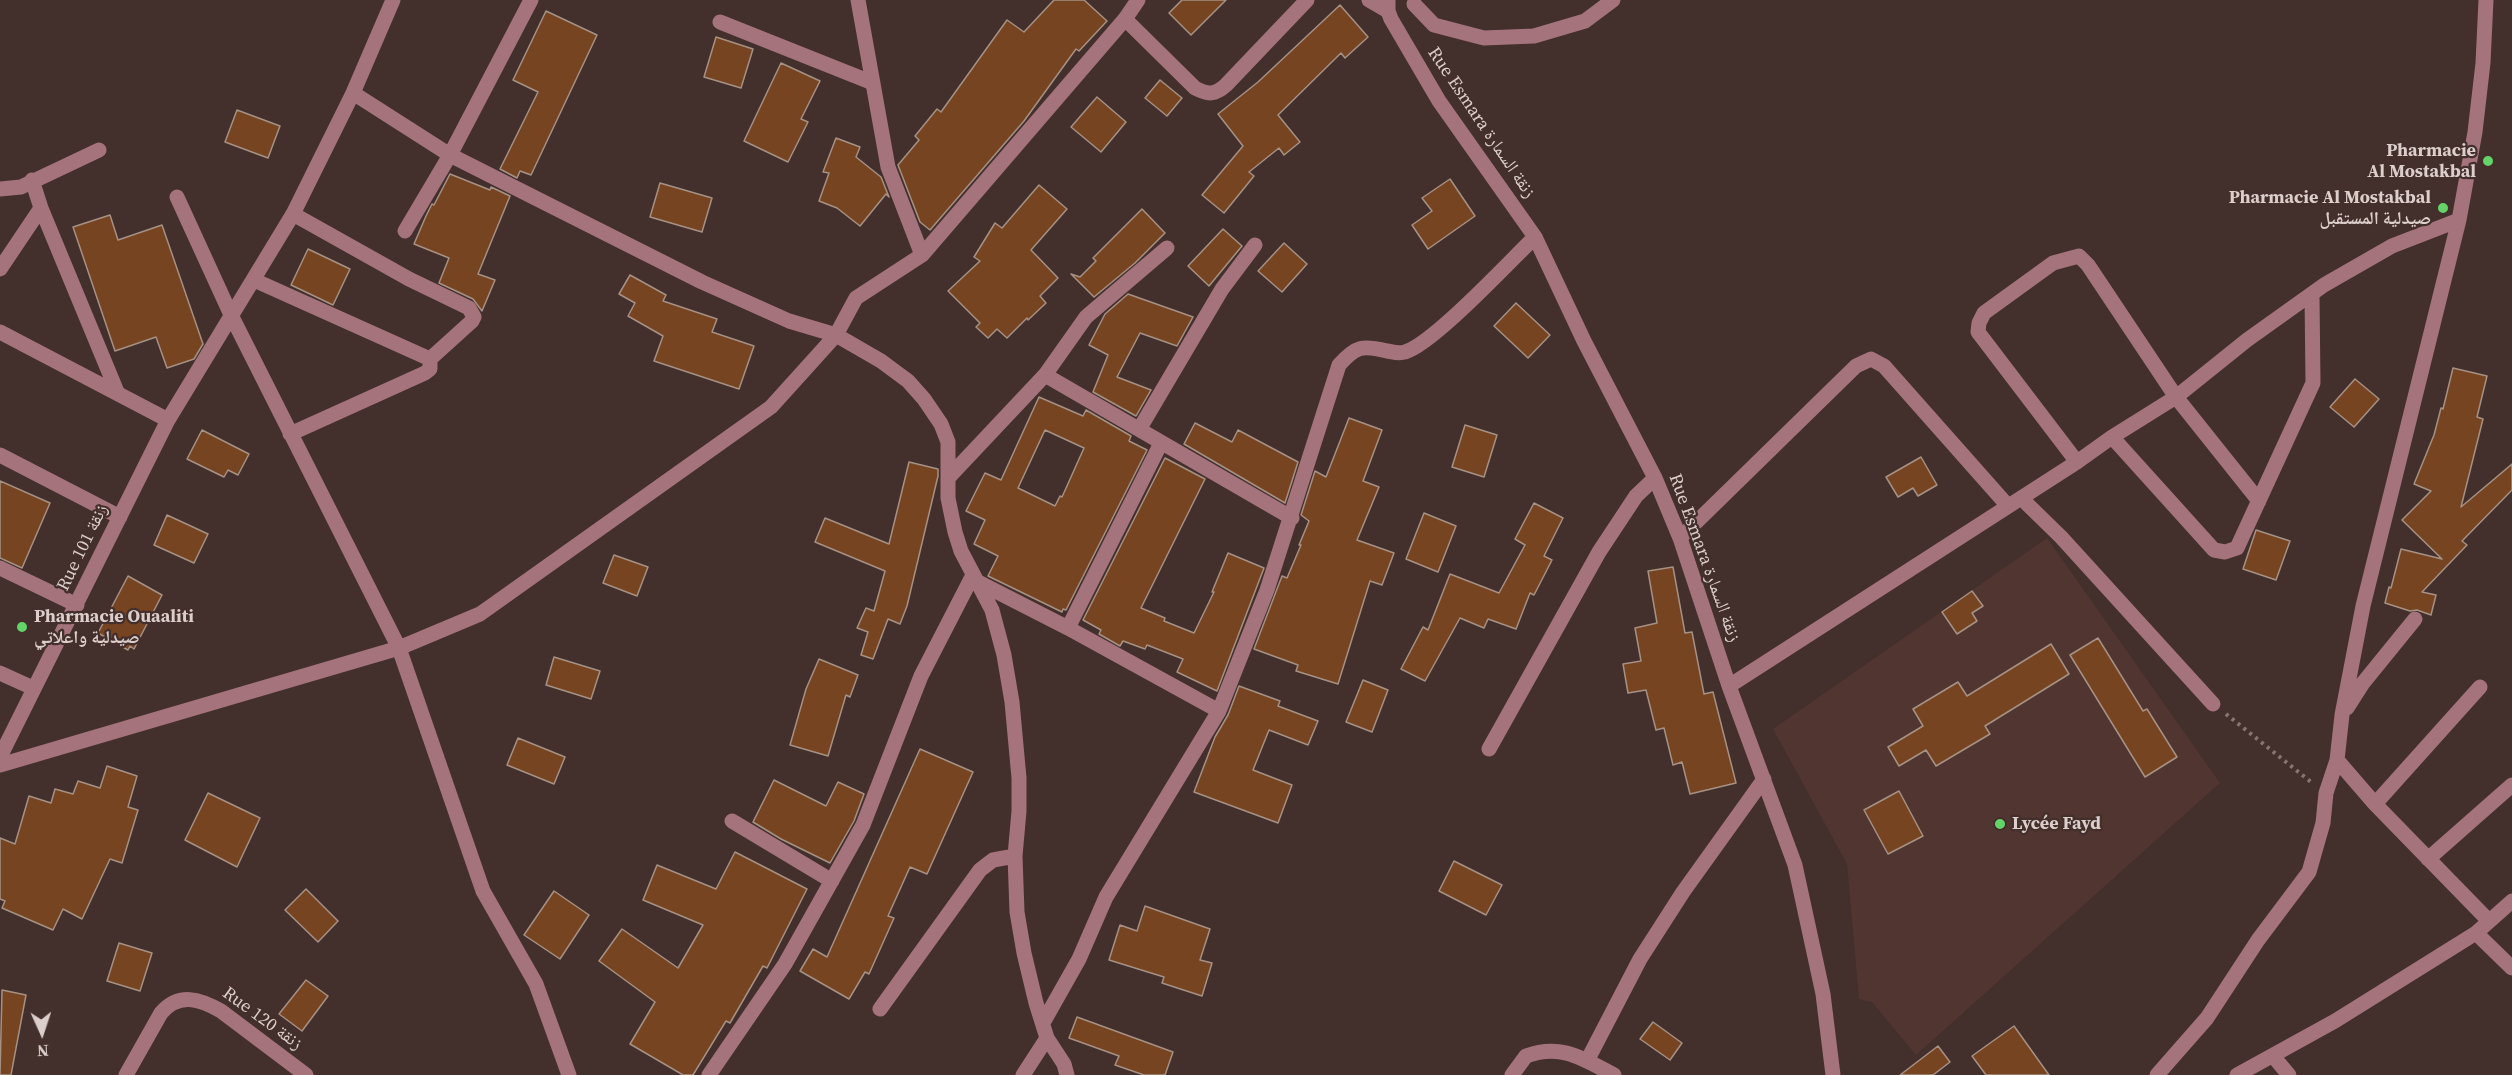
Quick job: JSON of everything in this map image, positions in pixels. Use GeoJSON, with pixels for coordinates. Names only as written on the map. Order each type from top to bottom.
{"type":"FeatureCollection","features":[{"type":"Feature","properties":{"kind":"street","name":"Rue 101 زنقة"},"geometry":{"type":"LineString","coordinates":[[0,757],[168,420],[293,214],[354,93],[393,0]]}},
{"type":"Feature","properties":{"kind":"street"},"geometry":{"type":"LineString","coordinates":[[405,231],[450,155],[531,0]]}},
{"type":"Feature","properties":{"kind":"street"},"geometry":{"type":"LineString","coordinates":[[858,0],[888,167],[922,255]]}},
{"type":"Feature","properties":{"kind":"street"},"geometry":{"type":"LineString","coordinates":[[0,765],[399,648],[480,614],[771,407],[836,335],[856,298],[922,255],[1125,19],[1138,0]]}},
{"type":"Feature","properties":{"kind":"street"},"geometry":{"type":"LineString","coordinates":[[1125,19],[1195,88],[1205,94],[1211,94],[1226,85],[1307,0]]}},
{"type":"Feature","properties":{"kind":"street"},"geometry":{"type":"LineString","coordinates":[[1369,0],[1389,10],[1417,2],[1434,25],[1484,38],[1534,36],[1585,21],[1613,0]]}},
{"type":"Feature","properties":{"kind":"street"},"geometry":{"type":"LineString","coordinates":[[2157,1075],[2207,1018],[2258,940],[2309,872],[2323,824],[2326,793],[2337,760],[2342,716],[2363,606],[2459,220],[2475,132],[2486,0]]}},
{"type":"Feature","properties":{"kind":"street","name":"Rue Esmara زنقة السمارة"},"geometry":{"type":"LineString","coordinates":[[1389,10],[1439,101],[1535,237],[1584,341],[1655,478],[1680,538],[1729,686],[1795,865],[1823,994],[1833,1075]]}},
{"type":"Feature","properties":{"kind":"street"},"geometry":{"type":"LineString","coordinates":[[720,22],[873,83]]}},
{"type":"Feature","properties":{"kind":"street"},"geometry":{"type":"LineString","coordinates":[[354,93],[450,155],[702,282],[789,321],[836,335],[881,361],[908,381],[924,399],[941,424],[948,442],[948,498],[954,532],[992,610],[998,628],[1012,702],[1019,778],[1015,856],[1017,912],[1036,1003],[1044,1021],[1047,1038],[1064,1065],[1067,1075]]}},
{"type":"Feature","properties":{"kind":"street"},"geometry":{"type":"LineString","coordinates":[[0,189],[21,187],[99,150]]}},
{"type":"Feature","properties":{"kind":"street"},"geometry":{"type":"LineString","coordinates":[[32,180],[41,208],[118,394]]}},
{"type":"Feature","properties":{"kind":"street"},"geometry":{"type":"LineString","coordinates":[[177,197],[231,315],[399,648],[483,891],[536,984],[569,1075]]}},
{"type":"Feature","properties":{"kind":"street"},"geometry":{"type":"LineString","coordinates":[[0,269],[41,208]]}},
{"type":"Feature","properties":{"kind":"street"},"geometry":{"type":"LineString","coordinates":[[290,434],[425,372],[429,369],[430,359],[472,321],[473,312],[293,214]]}},
{"type":"Feature","properties":{"kind":"street"},"geometry":{"type":"LineString","coordinates":[[1729,686],[2077,462],[2112,436],[2176,397],[2247,340],[2312,294],[2392,246],[2459,220]]}},
{"type":"Feature","properties":{"kind":"street"},"geometry":{"type":"LineString","coordinates":[[1044,1021],[1079,959],[1106,897],[1219,711],[1267,590],[1340,365],[1350,353],[1363,346],[1396,353],[1410,350],[1443,325],[1535,237]]}},
{"type":"Feature","properties":{"kind":"street"},"geometry":{"type":"LineString","coordinates":[[1140,428],[1222,289],[1255,245]]}},
{"type":"Feature","properties":{"kind":"street"},"geometry":{"type":"LineString","coordinates":[[948,478],[1045,375],[1086,317],[1167,248]]}},
{"type":"Feature","properties":{"kind":"street"},"geometry":{"type":"LineString","coordinates":[[2077,462],[1978,332],[1978,323],[1984,313],[2054,263],[2079,256],[2088,265],[2176,397],[2259,501]]}},
{"type":"Feature","properties":{"kind":"street"},"geometry":{"type":"LineString","coordinates":[[254,280],[430,359]]}},
{"type":"Feature","properties":{"kind":"street"},"geometry":{"type":"LineString","coordinates":[[2112,436],[2214,550],[2225,552],[2237,548],[2313,383],[2312,294]]}},
{"type":"Feature","properties":{"kind":"street"},"geometry":{"type":"LineString","coordinates":[[0,332],[168,420]]}},
{"type":"Feature","properties":{"kind":"street"},"geometry":{"type":"LineString","coordinates":[[1680,538],[1856,366],[1871,359],[1884,366],[2014,502],[2061,537],[2213,704]]}},
{"type":"Feature","properties":{"kind":"street"},"geometry":{"type":"LineString","coordinates":[[1045,375],[1292,518]]}},
{"type":"Feature","properties":{"kind":"street"},"geometry":{"type":"LineString","coordinates":[[1068,628],[1161,443]]}},
{"type":"Feature","properties":{"kind":"street"},"geometry":{"type":"LineString","coordinates":[[0,455],[120,517]]}},
{"type":"Feature","properties":{"kind":"street"},"geometry":{"type":"LineString","coordinates":[[1489,749],[1599,552],[1636,496],[1655,478]]}},
{"type":"Feature","properties":{"kind":"street"},"geometry":{"type":"LineString","coordinates":[[0,568],[77,605]]}},
{"type":"Feature","properties":{"kind":"street"},"geometry":{"type":"LineString","coordinates":[[975,579],[1219,711]]}},
{"type":"Feature","properties":{"kind":"street"},"geometry":{"type":"LineString","coordinates":[[709,1075],[785,963],[863,825],[921,676],[975,579]]}},
{"type":"Feature","properties":{"kind":"street"},"geometry":{"type":"LineString","coordinates":[[2342,716],[2363,683],[2415,620]]}},
{"type":"Feature","properties":{"kind":"street"},"geometry":{"type":"LineString","coordinates":[[0,673],[33,688]]}},
{"type":"Feature","properties":{"kind":"street"},"geometry":{"type":"LineString","coordinates":[[2375,804],[2480,687]]}},
{"type":"Feature","properties":{"kind":"street"},"geometry":{"type":"LineString","coordinates":[[2337,760],[2375,804],[2488,921]]}},
{"type":"Feature","properties":{"kind":"street"},"geometry":{"type":"LineString","coordinates":[[1587,1061],[1640,959],[1683,892],[1764,778]]}},
{"type":"Feature","properties":{"kind":"street"},"geometry":{"type":"LineString","coordinates":[[2428,859],[2512,785]]}},
{"type":"Feature","properties":{"kind":"street"},"geometry":{"type":"LineString","coordinates":[[732,821],[832,881]]}},
{"type":"Feature","properties":{"kind":"street"},"geometry":{"type":"LineString","coordinates":[[880,1009],[980,870],[993,860],[1015,856]]}},
{"type":"Feature","properties":{"kind":"street"},"geometry":{"type":"LineString","coordinates":[[2237,1075],[2335,1021],[2476,933],[2512,901]]}},
{"type":"Feature","properties":{"kind":"street"},"geometry":{"type":"LineString","coordinates":[[2476,933],[2512,968]]}},
{"type":"Feature","properties":{"kind":"street","name":"Rue 120 زنقة"},"geometry":{"type":"LineString","coordinates":[[126,1075],[161,1013],[168,1006],[187,998],[207,1002],[221,1011],[306,1075]]}},
{"type":"Feature","properties":{"kind":"street"},"geometry":{"type":"LineString","coordinates":[[1023,1075],[1047,1038]]}},
{"type":"Feature","properties":{"kind":"street"},"geometry":{"type":"LineString","coordinates":[[1512,1075],[1526,1056],[1544,1050],[1564,1052],[1614,1075]]}},
{"type":"Feature","properties":{"kind":"street"},"geometry":{"type":"LineString","coordinates":[[2273,1056],[2289,1075]]}},
{"type":"Feature","properties":{"kind":"path"},"geometry":{"type":"LineString","coordinates":[[2213,704],[2326,793]]}},
{"type":"Feature","properties":{"kind":"shaded area","name":"Lycée Fayd"},"geometry":{"type":"Polygon","coordinates":[[[2047,538],[2220,783],[1916,1055],[1872,1002],[1859,999],[1847,864],[1773,729],[2047,538]]]}},
{"type":"Feature","properties":{"kind":"building"},"geometry":{"type":"Polygon","coordinates":[[[1054,0],[1084,0],[1107,21],[1079,51],[1076,49],[1024,121],[930,230],[920,222],[898,165],[919,140],[915,136],[937,109],[941,112],[1007,20],[1024,32],[1054,0]]]}},
{"type":"Feature","properties":{"kind":"building"},"geometry":{"type":"Polygon","coordinates":[[[1182,0],[1226,0],[1191,35],[1169,13],[1182,0]]]}},
{"type":"Feature","properties":{"kind":"building"},"geometry":{"type":"Polygon","coordinates":[[[1340,5],[1368,37],[1345,58],[1341,53],[1278,115],[1300,142],[1284,155],[1279,148],[1249,172],[1254,176],[1224,213],[1202,195],[1243,146],[1218,114],[1258,82],[1340,5]]]}},
{"type":"Feature","properties":{"kind":"building"},"geometry":{"type":"Polygon","coordinates":[[[546,11],[597,35],[531,175],[520,171],[517,178],[500,169],[538,92],[513,80],[546,11]]]}},
{"type":"Feature","properties":{"kind":"building"},"geometry":{"type":"Polygon","coordinates":[[[716,37],[753,49],[741,88],[704,77],[716,37]]]}},
{"type":"Feature","properties":{"kind":"building"},"geometry":{"type":"Polygon","coordinates":[[[781,63],[820,81],[801,119],[808,122],[788,162],[744,141],[781,63]]]}},
{"type":"Feature","properties":{"kind":"building"},"geometry":{"type":"Polygon","coordinates":[[[1160,80],[1182,98],[1167,116],[1145,98],[1160,80]]]}},
{"type":"Feature","properties":{"kind":"building"},"geometry":{"type":"Polygon","coordinates":[[[1097,97],[1126,122],[1101,152],[1071,127],[1097,97]]]}},
{"type":"Feature","properties":{"kind":"building"},"geometry":{"type":"Polygon","coordinates":[[[237,110],[280,126],[268,158],[225,142],[237,110]]]}},
{"type":"Feature","properties":{"kind":"building"},"geometry":{"type":"Polygon","coordinates":[[[836,138],[860,147],[856,157],[881,177],[889,197],[886,194],[860,226],[837,208],[819,201],[829,173],[823,172],[836,138]]]}},
{"type":"Feature","properties":{"kind":"building"},"geometry":{"type":"Polygon","coordinates":[[[450,174],[490,190],[491,187],[510,196],[478,274],[495,280],[482,311],[473,299],[439,283],[449,258],[414,244],[432,204],[434,205],[450,174]]]}},
{"type":"Feature","properties":{"kind":"building"},"geometry":{"type":"Polygon","coordinates":[[[1450,179],[1475,216],[1428,249],[1412,225],[1432,211],[1422,198],[1450,179]]]}},
{"type":"Feature","properties":{"kind":"building"},"geometry":{"type":"Polygon","coordinates":[[[660,183],[712,198],[702,232],[650,217],[660,183]]]}},
{"type":"Feature","properties":{"kind":"building"},"geometry":{"type":"Polygon","coordinates":[[[1039,185],[1067,209],[1031,250],[1058,278],[1040,296],[1046,303],[1007,338],[997,329],[988,338],[976,327],[980,323],[948,291],[980,261],[974,257],[995,223],[1002,228],[1039,185]]]}},
{"type":"Feature","properties":{"kind":"building"},"geometry":{"type":"Polygon","coordinates":[[[1142,209],[1165,233],[1135,263],[1094,297],[1071,274],[1080,277],[1096,261],[1093,258],[1142,209]]]}},
{"type":"Feature","properties":{"kind":"building"},"geometry":{"type":"Polygon","coordinates":[[[110,215],[118,240],[162,225],[203,344],[194,359],[167,368],[156,337],[115,351],[73,227],[110,215]]]}},
{"type":"Feature","properties":{"kind":"building"},"geometry":{"type":"Polygon","coordinates":[[[1223,229],[1242,246],[1209,286],[1188,266],[1223,229]]]}},
{"type":"Feature","properties":{"kind":"building"},"geometry":{"type":"Polygon","coordinates":[[[1284,243],[1307,264],[1282,292],[1258,271],[1284,243]]]}},
{"type":"Feature","properties":{"kind":"building"},"geometry":{"type":"Polygon","coordinates":[[[308,249],[350,269],[333,305],[291,285],[308,249]]]}},
{"type":"Feature","properties":{"kind":"building"},"geometry":{"type":"Polygon","coordinates":[[[630,275],[666,295],[663,301],[717,319],[712,332],[754,346],[739,389],[654,361],[663,336],[628,316],[635,303],[619,294],[630,275]]]}},
{"type":"Feature","properties":{"kind":"building"},"geometry":{"type":"Polygon","coordinates":[[[1128,294],[1193,317],[1177,346],[1140,333],[1117,377],[1151,390],[1136,416],[1093,392],[1108,355],[1089,345],[1105,314],[1128,294]]]}},
{"type":"Feature","properties":{"kind":"building"},"geometry":{"type":"Polygon","coordinates":[[[1516,303],[1550,335],[1528,358],[1494,326],[1516,303]]]}},
{"type":"Feature","properties":{"kind":"building"},"geometry":{"type":"Polygon","coordinates":[[[2453,368],[2487,376],[2477,417],[2483,419],[2461,507],[2512,464],[2512,490],[2462,541],[2467,545],[2422,592],[2436,595],[2431,615],[2385,603],[2401,549],[2442,559],[2402,520],[2431,491],[2414,484],[2434,435],[2441,408],[2443,409],[2453,368]]]}},
{"type":"Feature","properties":{"kind":"building"},"geometry":{"type":"Polygon","coordinates":[[[2355,379],[2379,399],[2354,427],[2330,407],[2355,379]]]}},
{"type":"Feature","properties":{"kind":"building"},"geometry":{"type":"Polygon","coordinates":[[[1039,397],[1083,416],[1086,410],[1131,436],[1129,441],[1147,450],[1066,610],[1063,609],[1062,612],[988,576],[998,556],[974,544],[985,520],[966,511],[985,473],[1001,480],[1039,397]],[[1045,430],[1018,488],[1055,506],[1060,496],[1062,497],[1084,448],[1045,430]]]}},
{"type":"Feature","properties":{"kind":"building"},"geometry":{"type":"Polygon","coordinates":[[[1349,418],[1382,430],[1363,481],[1379,487],[1357,540],[1394,553],[1382,585],[1370,581],[1338,684],[1296,671],[1298,665],[1254,649],[1282,576],[1287,578],[1301,545],[1299,545],[1309,521],[1301,515],[1315,471],[1326,477],[1349,418]]]}},
{"type":"Feature","properties":{"kind":"building"},"geometry":{"type":"Polygon","coordinates":[[[1195,423],[1232,442],[1238,430],[1298,462],[1285,503],[1184,444],[1195,423]]]}},
{"type":"Feature","properties":{"kind":"building"},"geometry":{"type":"Polygon","coordinates":[[[1465,425],[1497,435],[1484,477],[1452,467],[1465,425]]]}},
{"type":"Feature","properties":{"kind":"building"},"geometry":{"type":"Polygon","coordinates":[[[202,430],[249,454],[238,475],[228,470],[224,477],[187,459],[202,430]]]}},
{"type":"Feature","properties":{"kind":"building"},"geometry":{"type":"Polygon","coordinates":[[[1921,457],[1937,485],[1918,496],[1913,488],[1898,497],[1886,477],[1921,457]]]}},
{"type":"Feature","properties":{"kind":"building"},"geometry":{"type":"Polygon","coordinates":[[[1165,458],[1205,479],[1141,608],[1165,618],[1164,621],[1194,633],[1214,592],[1212,592],[1228,553],[1264,568],[1217,691],[1177,672],[1183,659],[1147,645],[1145,649],[1123,641],[1120,646],[1099,634],[1101,630],[1083,620],[1165,458]]]}},
{"type":"Feature","properties":{"kind":"building"},"geometry":{"type":"Polygon","coordinates":[[[909,462],[938,469],[938,476],[907,606],[900,624],[888,619],[873,659],[861,655],[868,632],[857,628],[866,608],[874,611],[885,571],[815,542],[825,518],[889,544],[909,462]]]}},
{"type":"Feature","properties":{"kind":"building"},"geometry":{"type":"Polygon","coordinates":[[[0,481],[50,503],[22,568],[0,558],[0,481]]]}},
{"type":"Feature","properties":{"kind":"building"},"geometry":{"type":"Polygon","coordinates":[[[1534,503],[1563,518],[1544,556],[1552,560],[1534,595],[1530,593],[1516,629],[1488,619],[1484,628],[1460,618],[1425,681],[1401,669],[1423,627],[1428,630],[1450,574],[1499,593],[1525,545],[1515,539],[1534,503]]]}},
{"type":"Feature","properties":{"kind":"building"},"geometry":{"type":"Polygon","coordinates":[[[1424,513],[1456,526],[1438,572],[1406,559],[1424,513]]]}},
{"type":"Feature","properties":{"kind":"building"},"geometry":{"type":"Polygon","coordinates":[[[167,515],[208,534],[194,563],[154,545],[167,515]]]}},
{"type":"Feature","properties":{"kind":"building"},"geometry":{"type":"Polygon","coordinates":[[[2256,530],[2290,541],[2276,580],[2243,569],[2256,530]]]}},
{"type":"Feature","properties":{"kind":"building"},"geometry":{"type":"Polygon","coordinates":[[[614,555],[648,567],[637,596],[603,583],[614,555]]]}},
{"type":"Feature","properties":{"kind":"building"},"geometry":{"type":"Polygon","coordinates":[[[1673,567],[1685,633],[1692,632],[1704,694],[1713,692],[1736,783],[1690,794],[1682,762],[1673,765],[1664,728],[1656,730],[1646,690],[1628,693],[1623,664],[1641,661],[1635,628],[1657,623],[1648,571],[1673,567]]]}},
{"type":"Feature","properties":{"kind":"building"},"geometry":{"type":"Polygon","coordinates":[[[128,576],[162,595],[134,649],[130,646],[128,650],[98,633],[128,576]]]}},
{"type":"Feature","properties":{"kind":"building"},"geometry":{"type":"Polygon","coordinates":[[[1972,591],[1983,606],[1972,613],[1977,621],[1957,634],[1942,612],[1972,591]]]}},
{"type":"Feature","properties":{"kind":"building"},"geometry":{"type":"Polygon","coordinates":[[[2098,638],[2143,711],[2147,709],[2177,757],[2145,777],[2070,655],[2098,638]]]}},
{"type":"Feature","properties":{"kind":"building"},"geometry":{"type":"Polygon","coordinates":[[[2051,644],[2069,674],[1985,726],[1990,734],[1936,766],[1926,750],[1899,766],[1888,747],[1923,726],[1913,709],[1958,682],[1967,696],[2051,644]]]}},
{"type":"Feature","properties":{"kind":"building"},"geometry":{"type":"Polygon","coordinates":[[[554,657],[600,671],[591,699],[546,685],[554,657]]]}},
{"type":"Feature","properties":{"kind":"building"},"geometry":{"type":"Polygon","coordinates":[[[819,659],[858,675],[850,697],[846,695],[828,756],[790,745],[806,689],[819,659]]]}},
{"type":"Feature","properties":{"kind":"building"},"geometry":{"type":"Polygon","coordinates":[[[1363,680],[1388,690],[1372,732],[1346,722],[1363,680]]]}},
{"type":"Feature","properties":{"kind":"building"},"geometry":{"type":"Polygon","coordinates":[[[1239,686],[1280,701],[1278,706],[1318,721],[1308,745],[1269,730],[1253,770],[1292,785],[1278,823],[1194,792],[1215,737],[1228,715],[1239,686]]]}},
{"type":"Feature","properties":{"kind":"building"},"geometry":{"type":"Polygon","coordinates":[[[518,738],[565,757],[554,784],[507,765],[518,738]]]}},
{"type":"Feature","properties":{"kind":"building"},"geometry":{"type":"Polygon","coordinates":[[[920,749],[973,772],[927,874],[910,867],[888,916],[894,918],[869,974],[865,972],[849,999],[800,971],[813,949],[827,957],[920,749]]]}},
{"type":"Feature","properties":{"kind":"building"},"geometry":{"type":"Polygon","coordinates":[[[107,766],[137,776],[128,807],[138,810],[122,863],[110,859],[82,919],[63,909],[53,930],[2,908],[5,901],[0,899],[0,838],[15,844],[29,796],[51,803],[55,789],[73,794],[78,781],[100,788],[107,766]]]}},
{"type":"Feature","properties":{"kind":"building"},"geometry":{"type":"Polygon","coordinates":[[[774,780],[826,806],[838,782],[864,794],[854,821],[830,863],[781,839],[753,822],[774,780]]]}},
{"type":"Feature","properties":{"kind":"building"},"geometry":{"type":"Polygon","coordinates":[[[1899,791],[1923,836],[1888,854],[1864,810],[1899,791]]]}},
{"type":"Feature","properties":{"kind":"building"},"geometry":{"type":"Polygon","coordinates":[[[208,793],[260,818],[237,867],[185,840],[208,793]]]}},
{"type":"Feature","properties":{"kind":"building"},"geometry":{"type":"Polygon","coordinates":[[[735,852],[807,889],[767,968],[763,966],[730,1023],[726,1021],[693,1075],[683,1075],[630,1044],[655,1002],[599,961],[622,929],[678,968],[703,925],[643,900],[657,865],[716,889],[735,852]]]}},
{"type":"Feature","properties":{"kind":"building"},"geometry":{"type":"Polygon","coordinates":[[[1454,861],[1502,885],[1486,915],[1439,891],[1454,861]]]}},
{"type":"Feature","properties":{"kind":"building"},"geometry":{"type":"Polygon","coordinates":[[[306,889],[338,921],[318,942],[285,910],[306,889]]]}},
{"type":"Feature","properties":{"kind":"building"},"geometry":{"type":"Polygon","coordinates":[[[554,891],[589,915],[560,959],[524,935],[554,891]]]}},
{"type":"Feature","properties":{"kind":"building"},"geometry":{"type":"Polygon","coordinates":[[[1145,906],[1210,929],[1200,960],[1212,963],[1202,996],[1162,983],[1164,977],[1109,960],[1120,925],[1137,931],[1145,906]]]}},
{"type":"Feature","properties":{"kind":"building"},"geometry":{"type":"Polygon","coordinates":[[[119,943],[152,953],[140,991],[107,981],[119,943]]]}},
{"type":"Feature","properties":{"kind":"building"},"geometry":{"type":"Polygon","coordinates":[[[306,980],[328,996],[302,1031],[279,1014],[306,980]]]}},
{"type":"Feature","properties":{"kind":"building"},"geometry":{"type":"Polygon","coordinates":[[[2,990],[26,995],[11,1075],[0,1075],[2,990]]]}},
{"type":"Feature","properties":{"kind":"building"},"geometry":{"type":"Polygon","coordinates":[[[1077,1017],[1173,1052],[1165,1075],[1144,1075],[1115,1065],[1119,1056],[1069,1038],[1077,1017]]]}},
{"type":"Feature","properties":{"kind":"building"},"geometry":{"type":"Polygon","coordinates":[[[1653,1022],[1682,1043],[1670,1060],[1640,1039],[1653,1022]]]}},
{"type":"Feature","properties":{"kind":"building"},"geometry":{"type":"Polygon","coordinates":[[[2014,1026],[2049,1075],[1986,1075],[1972,1056],[2014,1026]]]}},
{"type":"Feature","properties":{"kind":"building"},"geometry":{"type":"Polygon","coordinates":[[[1938,1046],[1950,1062],[1933,1075],[1900,1075],[1938,1046]]]}},
{"type":"Feature","properties":{"kind":"place","name":"Pharmacie Al Mostakbal"},"geometry":{"type":"Point","coordinates":[2488,161]}},
{"type":"Feature","properties":{"kind":"place","name":"Pharmacie Al Mostakbal صيدلية المستقبل"},"geometry":{"type":"Point","coordinates":[2443,208]}},
{"type":"Feature","properties":{"kind":"place","name":"Pharmacie Ouaaliti صيدلية واعلاتي"},"geometry":{"type":"Point","coordinates":[22,627]}},
{"type":"Feature","properties":{"kind":"place","name":"Lycée Fayd"},"geometry":{"type":"Point","coordinates":[2000,824]}}]}
